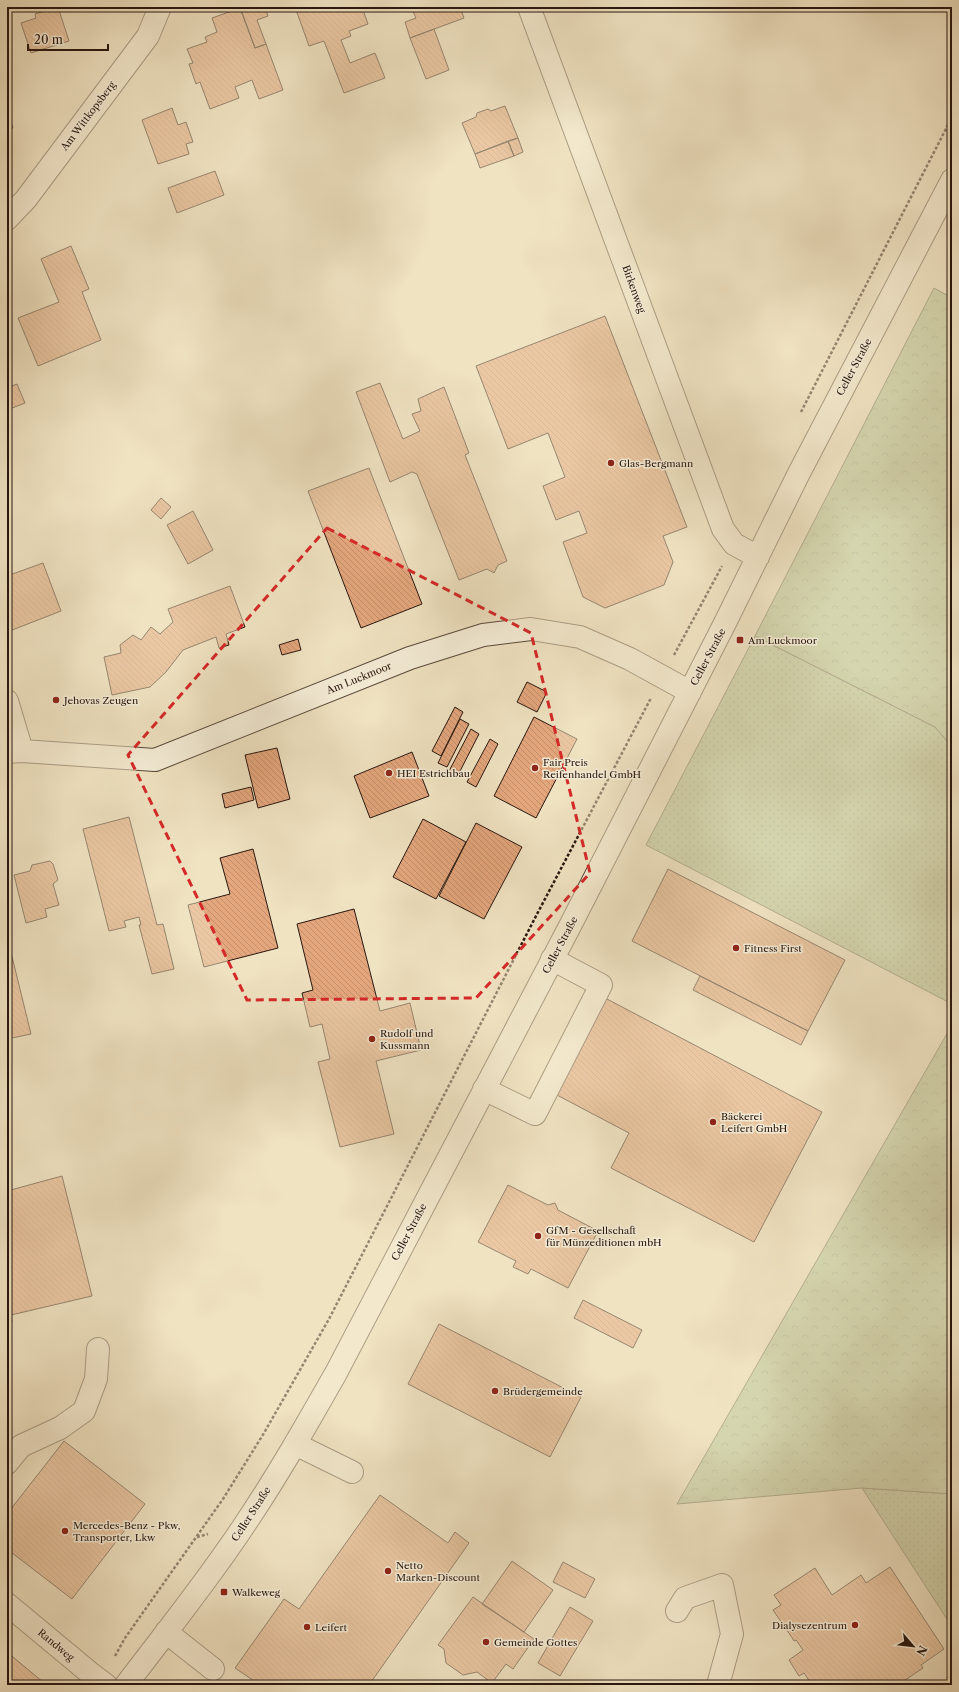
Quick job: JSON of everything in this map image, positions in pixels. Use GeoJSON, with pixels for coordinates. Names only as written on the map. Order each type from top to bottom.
{"type":"FeatureCollection","features":[{"type":"Feature","properties":{"kind":"street","name":"Am Wittkopsberg"},"geometry":{"type":"LineString","coordinates":[[7,219],[26,200],[148,36],[160,7]]}},
{"type":"Feature","properties":{"kind":"street","name":"Birkenweg"},"geometry":{"type":"LineString","coordinates":[[529,7],[728,536]]}},
{"type":"Feature","properties":{"kind":"street","name":"Celler Straße"},"geometry":{"type":"LineString","coordinates":[[126,1685],[245,1524],[295,1444],[336,1373],[690,692],[830,411],[952,180]]}},
{"type":"Feature","properties":{"kind":"street"},"geometry":{"type":"LineString","coordinates":[[728,536],[758,557]]}},
{"type":"Feature","properties":{"kind":"street","name":"Am Luckmoor"},"geometry":{"type":"LineString","coordinates":[[15,752],[155,760],[410,658],[483,635],[530,629],[580,638],[630,659],[690,692]]}},
{"type":"Feature","properties":{"kind":"street"},"geometry":{"type":"LineString","coordinates":[[7,700],[15,752]]}},
{"type":"Feature","properties":{"kind":"street"},"geometry":{"type":"LineString","coordinates":[[484,1089],[535,1114],[601,985],[552,959]]}},
{"type":"Feature","properties":{"kind":"street"},"geometry":{"type":"LineString","coordinates":[[7,1463],[21,1446],[60,1428],[84,1410],[96,1379],[98,1349]]}},
{"type":"Feature","properties":{"kind":"street"},"geometry":{"type":"LineString","coordinates":[[295,1444],[352,1472]]}},
{"type":"Feature","properties":{"kind":"street"},"geometry":{"type":"LineString","coordinates":[[677,1611],[685,1598],[722,1585],[732,1634],[718,1685]]}},
{"type":"Feature","properties":{"kind":"street","name":"Randweg"},"geometry":{"type":"LineString","coordinates":[[7,1604],[106,1685]]}},
{"type":"Feature","properties":{"kind":"street"},"geometry":{"type":"LineString","coordinates":[[166,1632],[213,1669]]}},
{"type":"Feature","properties":{"kind":"path"},"geometry":{"type":"LineString","coordinates":[[800,414],[952,117]]}},
{"type":"Feature","properties":{"kind":"path"},"geometry":{"type":"LineString","coordinates":[[125,1638],[223,1499],[304,1365],[375,1231],[536,916],[662,677],[728,536]]}},
{"type":"Feature","properties":{"kind":"highlighted area"},"geometry":{"type":"Polygon","coordinates":[[[327,528],[531,633],[590,873],[476,998],[247,1000],[128,755],[327,528]]]}},
{"type":"Feature","properties":{"kind":"green space"},"geometry":{"type":"Polygon","coordinates":[[[934,288],[952,298],[952,747],[935,727],[755,636],[934,288]]]}},
{"type":"Feature","properties":{"kind":"green space"},"geometry":{"type":"Polygon","coordinates":[[[755,636],[935,727],[952,747],[952,1004],[646,845],[755,636]]]}},
{"type":"Feature","properties":{"kind":"green space"},"geometry":{"type":"Polygon","coordinates":[[[952,1025],[952,1494],[862,1488],[677,1504],[952,1025]]]}},
{"type":"Feature","properties":{"kind":"green space"},"geometry":{"type":"Polygon","coordinates":[[[862,1488],[952,1494],[952,1627],[862,1488]]]}},
{"type":"Feature","properties":{"kind":"building"},"geometry":{"type":"Polygon","coordinates":[[[58,7],[69,41],[31,53],[21,23],[36,18],[35,14],[58,7]]]}},
{"type":"Feature","properties":{"kind":"building"},"geometry":{"type":"Polygon","coordinates":[[[240,7],[265,7],[268,16],[257,20],[266,44],[255,48],[240,7]]]}},
{"type":"Feature","properties":{"kind":"building"},"geometry":{"type":"Polygon","coordinates":[[[295,7],[362,7],[368,24],[349,31],[351,36],[341,40],[350,63],[375,53],[385,78],[344,93],[324,41],[309,46],[295,7]]]}},
{"type":"Feature","properties":{"kind":"building"},"geometry":{"type":"Polygon","coordinates":[[[399,7],[411,7],[400,11],[399,7]]]}},
{"type":"Feature","properties":{"kind":"building"},"geometry":{"type":"Polygon","coordinates":[[[411,7],[460,7],[464,18],[410,38],[405,22],[416,18],[411,7]]]}},
{"type":"Feature","properties":{"kind":"building"},"geometry":{"type":"Polygon","coordinates":[[[240,8],[255,48],[266,44],[283,90],[259,99],[252,80],[235,87],[239,98],[210,109],[200,82],[196,84],[189,64],[193,63],[187,49],[207,42],[205,37],[217,32],[212,18],[240,8]]]}},
{"type":"Feature","properties":{"kind":"building"},"geometry":{"type":"Polygon","coordinates":[[[434,29],[449,70],[426,79],[410,38],[434,29]]]}},
{"type":"Feature","properties":{"kind":"building"},"geometry":{"type":"Polygon","coordinates":[[[505,106],[518,138],[475,154],[462,123],[476,117],[477,113],[488,109],[491,111],[505,106]]]}},
{"type":"Feature","properties":{"kind":"building"},"geometry":{"type":"Polygon","coordinates":[[[7,108],[13,128],[7,130],[7,108]]]}},
{"type":"Feature","properties":{"kind":"building"},"geometry":{"type":"Polygon","coordinates":[[[172,108],[178,125],[186,122],[193,142],[186,144],[189,154],[158,164],[142,120],[172,108]]]}},
{"type":"Feature","properties":{"kind":"building"},"geometry":{"type":"Polygon","coordinates":[[[518,138],[523,152],[514,156],[508,141],[518,138]]]}},
{"type":"Feature","properties":{"kind":"building"},"geometry":{"type":"Polygon","coordinates":[[[508,141],[514,156],[480,168],[475,154],[508,141]]]}},
{"type":"Feature","properties":{"kind":"building"},"geometry":{"type":"Polygon","coordinates":[[[215,171],[224,195],[177,213],[168,188],[215,171]]]}},
{"type":"Feature","properties":{"kind":"building"},"geometry":{"type":"Polygon","coordinates":[[[71,246],[89,289],[82,292],[101,340],[38,366],[18,318],[59,302],[41,259],[71,246]]]}},
{"type":"Feature","properties":{"kind":"building","name":"Glas-Bergmann"},"geometry":{"type":"Polygon","coordinates":[[[605,316],[687,527],[663,536],[673,562],[664,585],[605,608],[583,597],[563,542],[587,533],[579,511],[556,520],[543,486],[565,477],[548,433],[508,449],[476,366],[605,316]]]}},
{"type":"Feature","properties":{"kind":"building"},"geometry":{"type":"Polygon","coordinates":[[[380,383],[403,439],[420,431],[412,414],[421,411],[418,399],[444,387],[469,453],[465,455],[507,561],[498,565],[494,573],[487,569],[459,580],[417,474],[412,472],[390,482],[356,392],[380,383]]]}},
{"type":"Feature","properties":{"kind":"building"},"geometry":{"type":"Polygon","coordinates":[[[17,384],[25,403],[7,410],[7,388],[17,384]]]}},
{"type":"Feature","properties":{"kind":"building"},"geometry":{"type":"Polygon","coordinates":[[[369,468],[422,604],[361,628],[308,491],[369,468]]]}},
{"type":"Feature","properties":{"kind":"building"},"geometry":{"type":"Polygon","coordinates":[[[161,498],[171,507],[161,519],[151,510],[161,498]]]}},
{"type":"Feature","properties":{"kind":"building"},"geometry":{"type":"Polygon","coordinates":[[[193,511],[213,550],[188,564],[167,525],[193,511]]]}},
{"type":"Feature","properties":{"kind":"building"},"geometry":{"type":"Polygon","coordinates":[[[43,563],[61,611],[7,632],[7,576],[43,563]]]}},
{"type":"Feature","properties":{"kind":"building"},"geometry":{"type":"Polygon","coordinates":[[[230,586],[245,627],[226,634],[229,645],[219,648],[216,637],[183,650],[166,672],[150,687],[112,695],[104,657],[121,653],[120,645],[133,635],[141,640],[151,627],[160,634],[173,622],[168,609],[230,586]]]}},
{"type":"Feature","properties":{"kind":"building"},"geometry":{"type":"Polygon","coordinates":[[[298,639],[301,650],[282,655],[279,645],[298,639]]]}},
{"type":"Feature","properties":{"kind":"building"},"geometry":{"type":"Polygon","coordinates":[[[527,682],[547,692],[537,712],[517,702],[527,682]]]}},
{"type":"Feature","properties":{"kind":"building"},"geometry":{"type":"Polygon","coordinates":[[[455,707],[463,712],[441,756],[432,751],[455,707]]]}},
{"type":"Feature","properties":{"kind":"building","name":"Fair Preis Reifenhandel GmbH"},"geometry":{"type":"Polygon","coordinates":[[[534,717],[577,739],[536,818],[494,796],[534,717]]]}},
{"type":"Feature","properties":{"kind":"building"},"geometry":{"type":"Polygon","coordinates":[[[460,719],[469,724],[447,767],[438,763],[460,719]]]}},
{"type":"Feature","properties":{"kind":"building"},"geometry":{"type":"Polygon","coordinates":[[[471,729],[479,734],[457,777],[448,773],[471,729]]]}},
{"type":"Feature","properties":{"kind":"building"},"geometry":{"type":"Polygon","coordinates":[[[490,739],[498,744],[476,787],[467,782],[490,739]]]}},
{"type":"Feature","properties":{"kind":"building"},"geometry":{"type":"Polygon","coordinates":[[[277,748],[290,799],[258,808],[245,755],[277,748]]]}},
{"type":"Feature","properties":{"kind":"building"},"geometry":{"type":"Polygon","coordinates":[[[412,752],[429,796],[370,818],[354,776],[412,752]]]}},
{"type":"Feature","properties":{"kind":"building"},"geometry":{"type":"Polygon","coordinates":[[[251,787],[254,800],[225,808],[222,794],[251,787]]]}},
{"type":"Feature","properties":{"kind":"building"},"geometry":{"type":"Polygon","coordinates":[[[129,817],[157,925],[163,924],[174,969],[152,974],[139,925],[141,925],[139,917],[124,921],[126,927],[109,931],[83,829],[129,817]]]}},
{"type":"Feature","properties":{"kind":"building"},"geometry":{"type":"Polygon","coordinates":[[[423,819],[466,842],[436,899],[393,877],[423,819]]]}},
{"type":"Feature","properties":{"kind":"building"},"geometry":{"type":"Polygon","coordinates":[[[476,823],[522,847],[484,919],[439,896],[476,823]]]}},
{"type":"Feature","properties":{"kind":"building"},"geometry":{"type":"Polygon","coordinates":[[[253,849],[278,948],[204,967],[188,905],[230,894],[220,858],[253,849]]]}},
{"type":"Feature","properties":{"kind":"building"},"geometry":{"type":"Polygon","coordinates":[[[50,861],[53,864],[58,880],[53,884],[59,905],[45,909],[47,917],[26,923],[14,875],[30,871],[32,865],[50,861]]]}},
{"type":"Feature","properties":{"kind":"building"},"geometry":{"type":"Polygon","coordinates":[[[668,869],[845,960],[808,1031],[632,941],[668,869]]]}},
{"type":"Feature","properties":{"kind":"building","name":"Rudolf und Kussmann"},"geometry":{"type":"Polygon","coordinates":[[[354,909],[380,1011],[410,1003],[421,1050],[376,1061],[394,1134],[340,1147],[318,1062],[330,1059],[322,1024],[310,1027],[302,993],[313,990],[297,924],[354,909]]]}},
{"type":"Feature","properties":{"kind":"building"},"geometry":{"type":"Polygon","coordinates":[[[7,936],[31,1034],[7,1039],[7,936]]]}},
{"type":"Feature","properties":{"kind":"building"},"geometry":{"type":"Polygon","coordinates":[[[700,976],[808,1031],[801,1045],[693,990],[700,976]]]}},
{"type":"Feature","properties":{"kind":"building","name":"Bäckerei Leifert GmbH"},"geometry":{"type":"Polygon","coordinates":[[[605,998],[822,1112],[754,1242],[611,1168],[629,1133],[555,1094],[605,998]]]}},
{"type":"Feature","properties":{"kind":"building"},"geometry":{"type":"Polygon","coordinates":[[[62,1176],[92,1296],[11,1315],[12,1322],[7,1323],[7,1191],[62,1176]]]}},
{"type":"Feature","properties":{"kind":"building","name":"GfM - Gesellschaft für Münzeditionen mbH"},"geometry":{"type":"Polygon","coordinates":[[[508,1185],[548,1205],[555,1203],[558,1210],[598,1231],[568,1288],[531,1269],[528,1274],[513,1267],[516,1261],[478,1242],[508,1185]]]}},
{"type":"Feature","properties":{"kind":"building"},"geometry":{"type":"Polygon","coordinates":[[[583,1300],[642,1330],[633,1348],[574,1318],[583,1300]]]}},
{"type":"Feature","properties":{"kind":"building","name":"Brüdergemeinde"},"geometry":{"type":"Polygon","coordinates":[[[439,1324],[581,1397],[550,1457],[408,1384],[439,1324]]]}},
{"type":"Feature","properties":{"kind":"building","name":"Mercedes-Benz - Pkw, Transporter, Lkw"},"geometry":{"type":"Polygon","coordinates":[[[64,1441],[145,1504],[72,1599],[7,1549],[7,1514],[64,1441]]]}},
{"type":"Feature","properties":{"kind":"building","name":"Netto Marken-Discount"},"geometry":{"type":"Polygon","coordinates":[[[380,1495],[448,1543],[455,1532],[469,1543],[369,1685],[260,1685],[235,1668],[284,1599],[299,1609],[380,1495]]]}},
{"type":"Feature","properties":{"kind":"building"},"geometry":{"type":"Polygon","coordinates":[[[512,1561],[553,1590],[524,1632],[482,1604],[512,1561]]]}},
{"type":"Feature","properties":{"kind":"building"},"geometry":{"type":"Polygon","coordinates":[[[563,1562],[595,1579],[585,1598],[553,1582],[563,1562]]]}},
{"type":"Feature","properties":{"kind":"building","name":"Dialysezentrum"},"geometry":{"type":"Polygon","coordinates":[[[890,1567],[944,1649],[921,1665],[923,1668],[898,1685],[812,1685],[804,1673],[799,1676],[789,1660],[803,1650],[796,1640],[794,1641],[773,1610],[781,1605],[774,1595],[815,1568],[832,1595],[861,1575],[866,1583],[890,1567]]]}},
{"type":"Feature","properties":{"kind":"building","name":"Gemeinde Gottes"},"geometry":{"type":"Polygon","coordinates":[[[473,1597],[534,1639],[513,1669],[506,1664],[492,1683],[477,1672],[463,1675],[446,1663],[444,1649],[438,1645],[473,1597]]]}},
{"type":"Feature","properties":{"kind":"building"},"geometry":{"type":"Polygon","coordinates":[[[570,1607],[593,1621],[560,1676],[538,1663],[570,1607]]]}},
{"type":"Feature","properties":{"kind":"building"},"geometry":{"type":"Polygon","coordinates":[[[7,1652],[43,1682],[40,1685],[7,1685],[7,1652]]]}},
{"type":"Feature","properties":{"kind":"place","name":"Glas-Bergmann"},"geometry":{"type":"Point","coordinates":[611,463]}},
{"type":"Feature","properties":{"kind":"place","name":"Am Luckmoor"},"geometry":{"type":"Point","coordinates":[740,640]}},
{"type":"Feature","properties":{"kind":"place","name":"Jehovas Zeugen"},"geometry":{"type":"Point","coordinates":[56,700]}},
{"type":"Feature","properties":{"kind":"place","name":"Fair Preis Reifenhandel GmbH"},"geometry":{"type":"Point","coordinates":[535,768]}},
{"type":"Feature","properties":{"kind":"place","name":"HEI Estrichbau"},"geometry":{"type":"Point","coordinates":[389,773]}},
{"type":"Feature","properties":{"kind":"place","name":"Fitness First"},"geometry":{"type":"Point","coordinates":[736,948]}},
{"type":"Feature","properties":{"kind":"place","name":"Rudolf und Kussmann"},"geometry":{"type":"Point","coordinates":[372,1039]}},
{"type":"Feature","properties":{"kind":"place","name":"Bäckerei Leifert GmbH"},"geometry":{"type":"Point","coordinates":[713,1122]}},
{"type":"Feature","properties":{"kind":"place","name":"GfM - Gesellschaft für Münzeditionen mbH"},"geometry":{"type":"Point","coordinates":[538,1236]}},
{"type":"Feature","properties":{"kind":"place","name":"Brüdergemeinde"},"geometry":{"type":"Point","coordinates":[495,1391]}},
{"type":"Feature","properties":{"kind":"place","name":"Mercedes-Benz - Pkw, Transporter, Lkw"},"geometry":{"type":"Point","coordinates":[65,1531]}},
{"type":"Feature","properties":{"kind":"place","name":"Netto Marken-Discount"},"geometry":{"type":"Point","coordinates":[388,1571]}},
{"type":"Feature","properties":{"kind":"place","name":"Walkeweg"},"geometry":{"type":"Point","coordinates":[224,1592]}},
{"type":"Feature","properties":{"kind":"place","name":"Dialysezentrum"},"geometry":{"type":"Point","coordinates":[855,1625]}},
{"type":"Feature","properties":{"kind":"place","name":"Leifert"},"geometry":{"type":"Point","coordinates":[307,1627]}},
{"type":"Feature","properties":{"kind":"place","name":"Gemeinde Gottes"},"geometry":{"type":"Point","coordinates":[486,1642]}}]}
